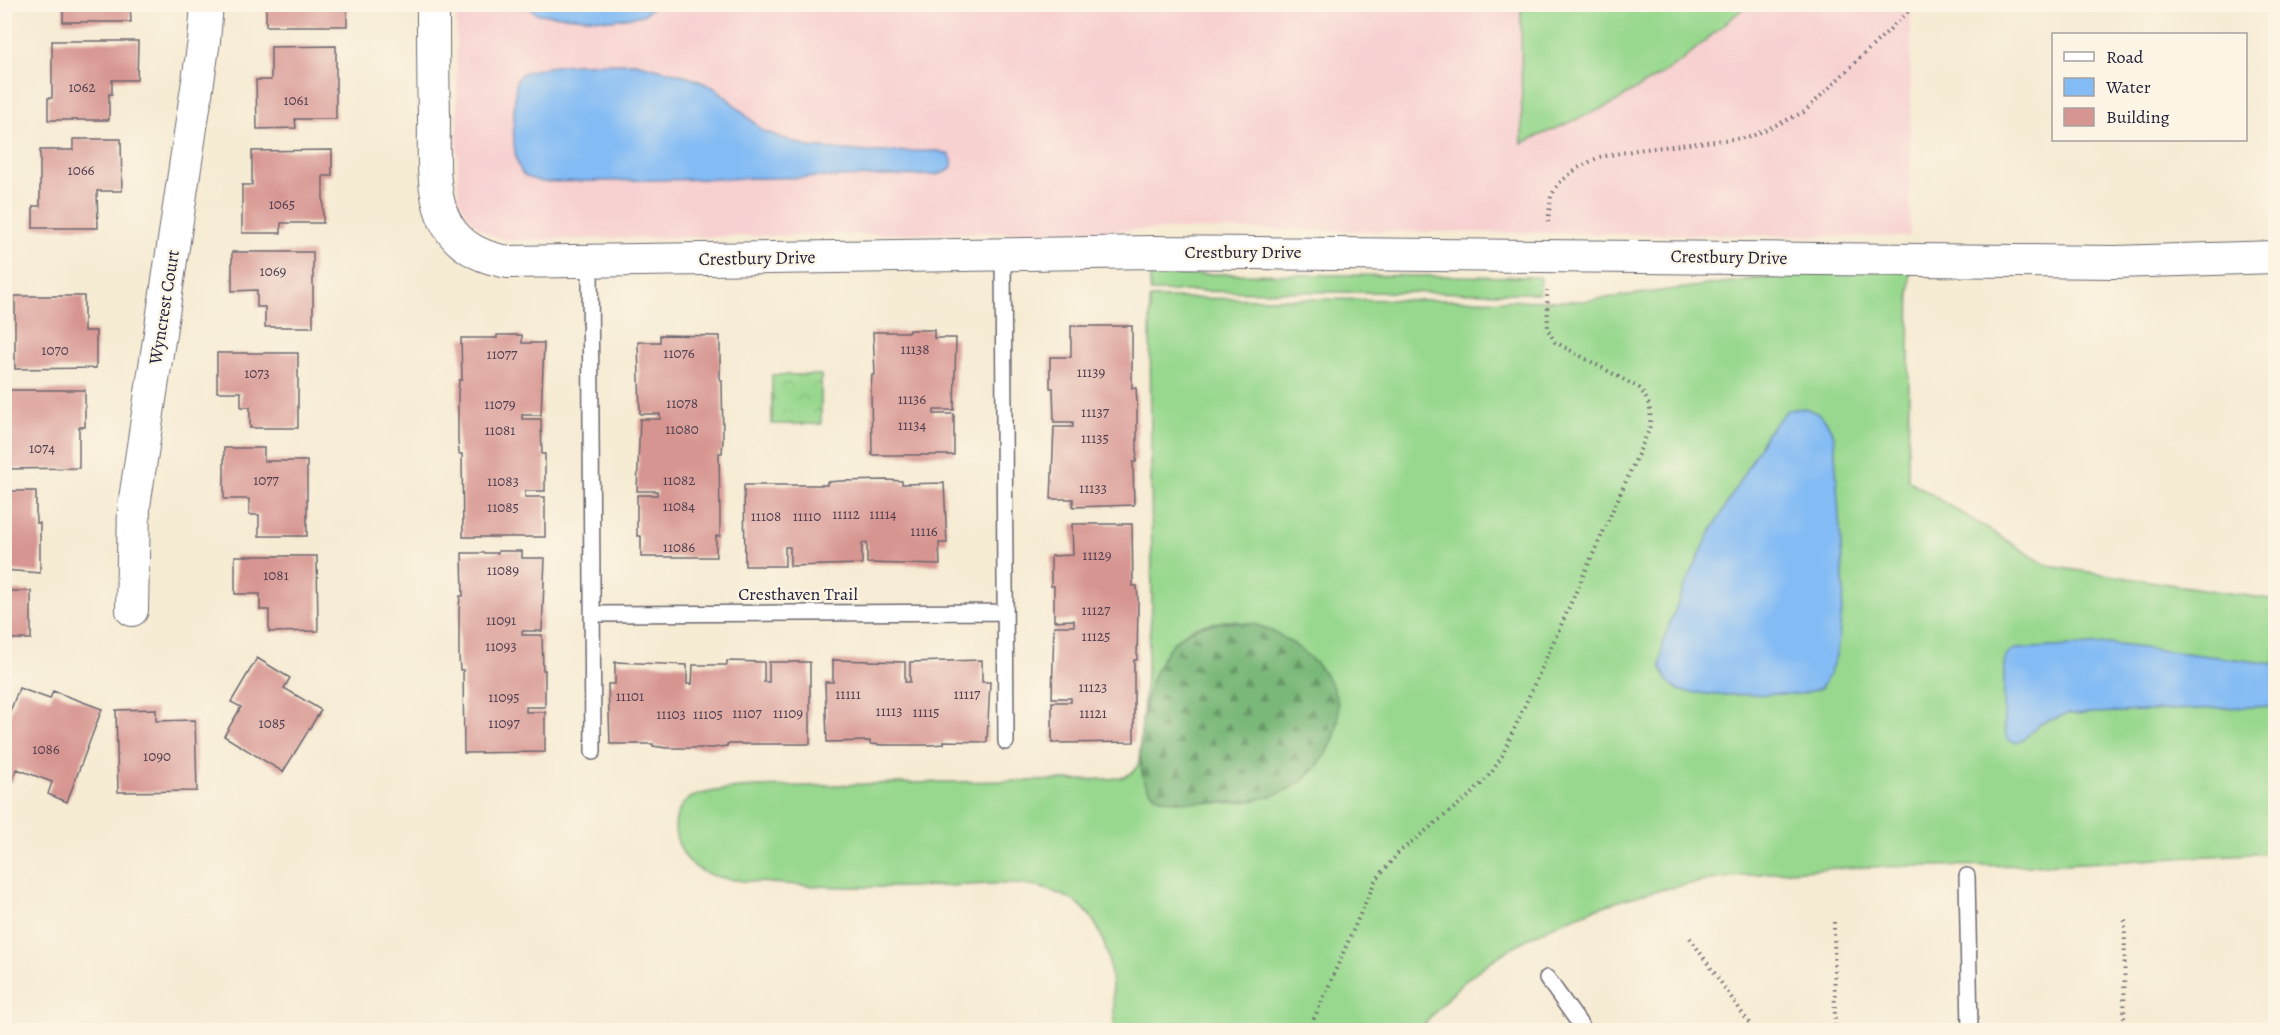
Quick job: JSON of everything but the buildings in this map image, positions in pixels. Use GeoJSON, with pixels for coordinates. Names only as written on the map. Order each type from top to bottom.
{"type":"FeatureCollection","features":[{"type":"Feature","properties":{"kind":"street","name":"Wyncrest Court"},"geometry":{"type":"LineString","coordinates":[[132,610],[135,500],[204,41],[207,4]]}},
{"type":"Feature","properties":{"kind":"street","name":"Crestbury Drive"},"geometry":{"type":"LineString","coordinates":[[433,4],[434,189],[438,208],[447,225],[466,247],[494,260],[516,263],[1226,252],[2115,262],[2276,257]]}},
{"type":"Feature","properties":{"kind":"lane"},"geometry":{"type":"LineString","coordinates":[[1003,254],[1006,742]]}},
{"type":"Feature","properties":{"kind":"lane"},"geometry":{"type":"LineString","coordinates":[[590,261],[593,752]]}},
{"type":"Feature","properties":{"kind":"lane","name":"Cresthaven Trail"},"geometry":{"type":"LineString","coordinates":[[592,614],[1005,612]]}},
{"type":"Feature","properties":{"kind":"lane"},"geometry":{"type":"LineString","coordinates":[[1966,876],[1970,1030]]}},
{"type":"Feature","properties":{"kind":"lane"},"geometry":{"type":"LineString","coordinates":[[1547,978],[1584,1030]]}},
{"type":"Feature","properties":{"kind":"path"},"geometry":{"type":"LineString","coordinates":[[1548,216],[1551,196],[1559,183],[1578,168],[1599,157],[1750,136],[1804,112],[1916,4]]}},
{"type":"Feature","properties":{"kind":"path"},"geometry":{"type":"LineString","coordinates":[[1309,1030],[1375,881],[1399,852],[1474,792],[1492,772],[1502,756],[1649,430],[1652,414],[1648,399],[1639,388],[1555,342],[1548,330],[1547,298]]}},
{"type":"Feature","properties":{"kind":"path"},"geometry":{"type":"LineString","coordinates":[[2124,1030],[2125,918]]}},
{"type":"Feature","properties":{"kind":"path"},"geometry":{"type":"LineString","coordinates":[[1834,922],[1836,1030]]}},
{"type":"Feature","properties":{"kind":"path"},"geometry":{"type":"LineString","coordinates":[[1690,938],[1754,1030]]}},
{"type":"Feature","properties":{"kind":"shaded area"},"geometry":{"type":"Polygon","coordinates":[[[456,5],[1911,5],[1910,237],[1189,229],[508,240],[492,236],[478,227],[468,217],[458,197],[456,5]]]}},
{"type":"Feature","properties":{"kind":"green space"},"geometry":{"type":"Polygon","coordinates":[[[1521,4],[1747,5],[1678,64],[1610,105],[1522,143],[1521,4]]]}},
{"type":"Feature","properties":{"kind":"green space"},"geometry":{"type":"Polygon","coordinates":[[[1910,259],[1908,480],[2048,566],[2275,600],[2275,853],[2062,864],[1815,869],[1742,876],[1671,888],[1602,906],[1536,934],[1468,978],[1420,1030],[1115,1030],[1111,978],[1104,942],[1087,912],[1063,895],[1037,887],[1016,884],[856,887],[737,880],[712,875],[696,868],[679,846],[675,828],[680,808],[692,797],[698,795],[755,787],[1119,778],[1127,776],[1136,769],[1141,738],[1141,764],[1147,787],[1197,801],[1232,803],[1267,797],[1298,783],[1312,772],[1332,743],[1337,725],[1338,707],[1330,682],[1321,670],[1310,662],[1249,626],[1236,621],[1195,627],[1170,647],[1154,676],[1142,724],[1152,607],[1150,298],[1583,301],[1910,259]]]}},
{"type":"Feature","properties":{"kind":"green space"},"geometry":{"type":"Polygon","coordinates":[[[1150,275],[1540,277],[1540,293],[1150,291],[1150,275]]]}},
{"type":"Feature","properties":{"kind":"green space"},"geometry":{"type":"Polygon","coordinates":[[[772,375],[821,375],[821,424],[772,424],[772,375]]]}},
{"type":"Feature","properties":{"kind":"green space"},"geometry":{"type":"Polygon","coordinates":[[[1221,622],[1248,623],[1269,630],[1293,643],[1315,662],[1331,684],[1338,702],[1335,733],[1320,763],[1307,777],[1291,788],[1274,795],[1255,800],[1215,803],[1183,802],[1158,797],[1149,789],[1144,779],[1140,752],[1142,721],[1151,683],[1162,659],[1176,640],[1195,628],[1221,622]]]}},
{"type":"Feature","properties":{"kind":"water"},"geometry":{"type":"Polygon","coordinates":[[[525,5],[656,5],[643,15],[612,20],[538,14],[525,5]]]}},
{"type":"Feature","properties":{"kind":"water"},"geometry":{"type":"Polygon","coordinates":[[[635,63],[687,76],[717,89],[763,131],[808,147],[869,152],[939,151],[950,155],[952,167],[935,175],[542,182],[524,175],[519,167],[514,144],[516,81],[521,74],[563,65],[635,63]]]}},
{"type":"Feature","properties":{"kind":"water"},"geometry":{"type":"Polygon","coordinates":[[[1804,408],[1823,418],[1834,436],[1844,593],[1837,653],[1829,675],[1821,688],[1802,694],[1716,695],[1680,691],[1668,682],[1661,668],[1662,644],[1681,595],[1708,537],[1767,433],[1787,410],[1804,408]]]}},
{"type":"Feature","properties":{"kind":"water"},"geometry":{"type":"Polygon","coordinates":[[[2110,644],[2275,664],[2275,706],[2067,714],[2039,724],[2023,740],[2016,743],[2008,740],[2004,725],[2006,656],[2015,649],[2110,644]]]}}]}
